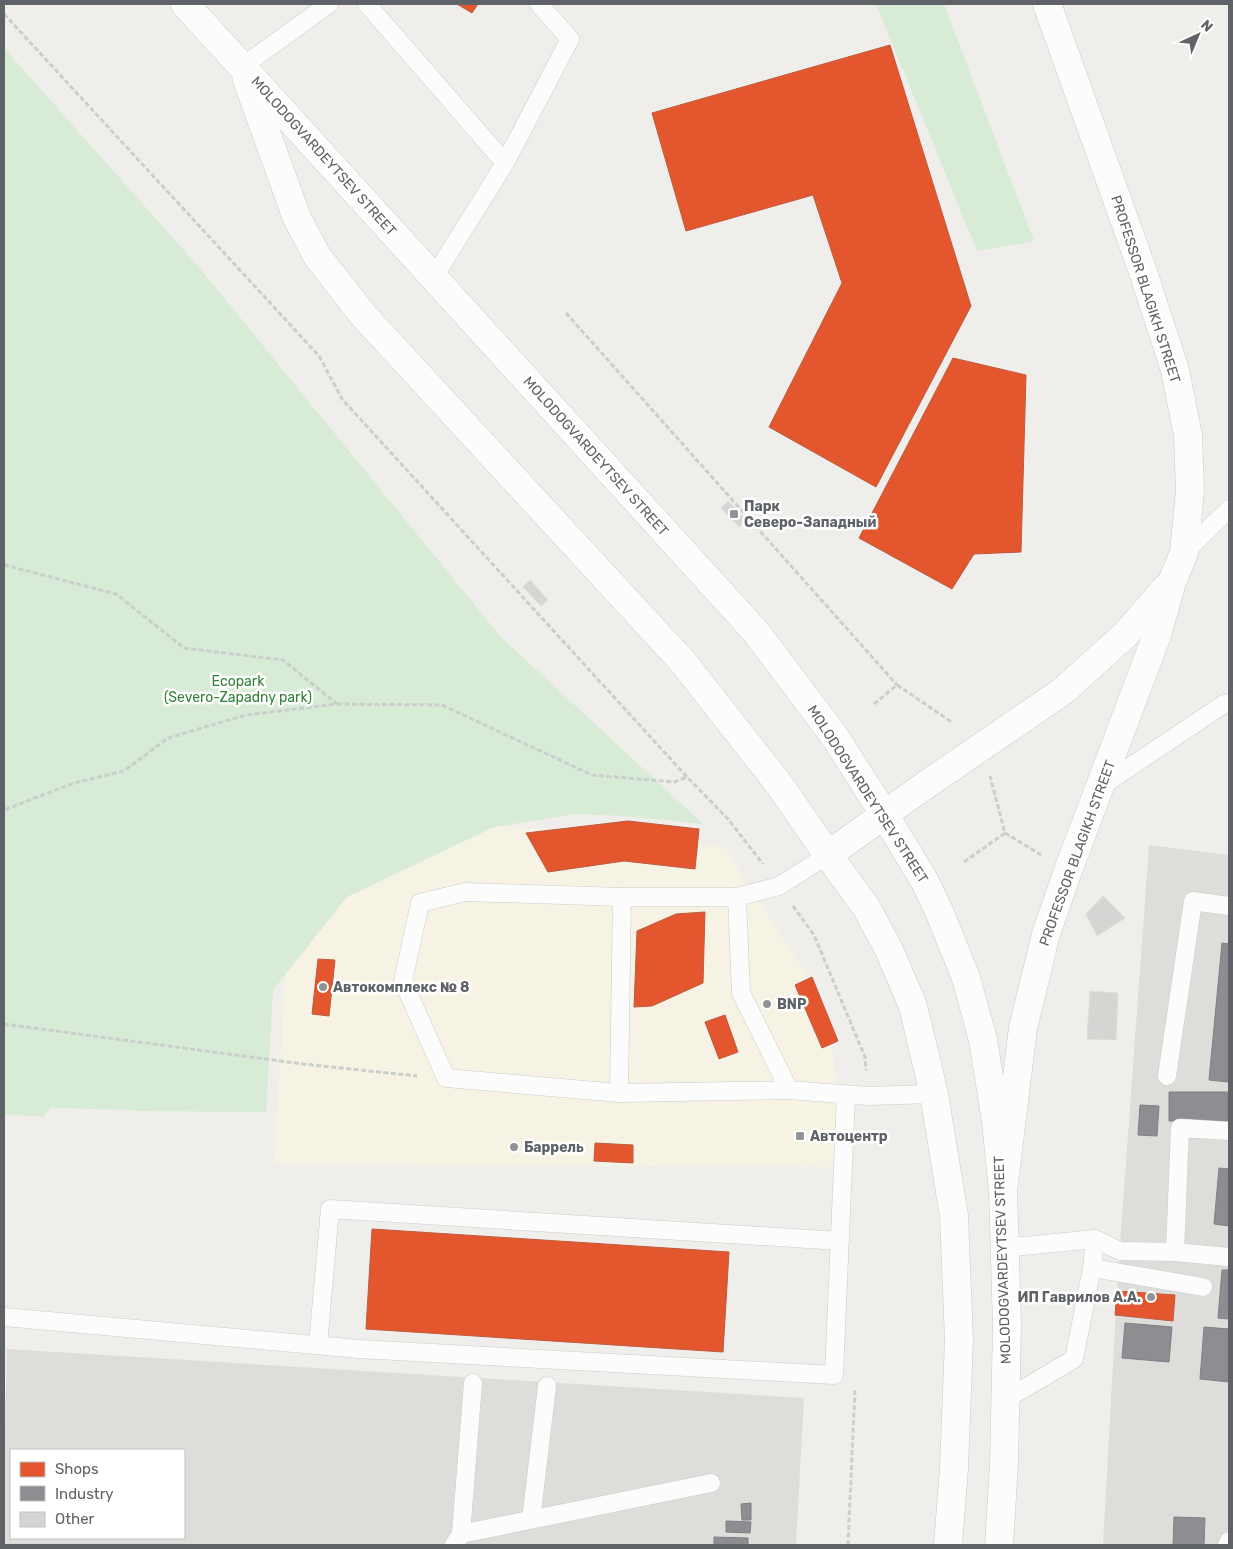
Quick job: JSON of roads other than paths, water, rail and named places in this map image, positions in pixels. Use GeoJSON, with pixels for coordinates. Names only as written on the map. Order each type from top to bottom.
{"type":"FeatureCollection","features":[{"type":"Feature","properties":{"kind":"main road"},"geometry":{"type":"LineString","coordinates":[[185,4],[243,66]]}},
{"type":"Feature","properties":{"kind":"main road","name":"PROFESSOR BLAGIKH STREET"},"geometry":{"type":"LineString","coordinates":[[1003,1191],[1023,1028],[1046,934],[1156,635],[1172,582],[1184,552],[1190,490],[1188,435],[1175,370],[1142,269],[1047,4]]}},
{"type":"Feature","properties":{"kind":"main road","name":"MOLODOGVARDEYTSEV STREET"},"geometry":{"type":"LineString","coordinates":[[243,66],[756,632],[835,737],[924,880],[939,911],[966,978],[983,1040],[996,1121],[1003,1191],[1007,1326],[1004,1464],[999,1545]]}},
{"type":"Feature","properties":{"kind":"main road","name":"MOLODOGVARDEYTSEV STREET"},"geometry":{"type":"LineString","coordinates":[[243,66],[297,218],[317,256],[364,316],[683,662],[778,783],[866,907],[889,950],[913,1006],[934,1094],[954,1216],[959,1340],[954,1468],[948,1545]]}},
{"type":"Feature","properties":{"kind":"main road","name":"PROFESSOR BLAGIKH STREET"},"geometry":{"type":"LineString","coordinates":[[828,855],[884,814],[1063,691],[1125,635],[1172,582]]}},
{"type":"Feature","properties":{"kind":"lane"},"geometry":{"type":"LineString","coordinates":[[243,66],[329,4]]}},
{"type":"Feature","properties":{"kind":"lane"},"geometry":{"type":"LineString","coordinates":[[367,4],[505,164]]}},
{"type":"Feature","properties":{"kind":"lane"},"geometry":{"type":"LineString","coordinates":[[434,277],[505,164],[570,39],[539,4]]}},
{"type":"Feature","properties":{"kind":"lane"},"geometry":{"type":"LineString","coordinates":[[1184,552],[1229,509]]}},
{"type":"Feature","properties":{"kind":"lane"},"geometry":{"type":"LineString","coordinates":[[1100,786],[1224,704],[1229,703]]}},
{"type":"Feature","properties":{"kind":"lane"},"geometry":{"type":"LineString","coordinates":[[828,855],[779,886],[737,897],[622,897],[466,892],[420,903],[403,981],[446,1078],[619,1093],[789,1090],[868,1096],[934,1094]]}},
{"type":"Feature","properties":{"kind":"lane"},"geometry":{"type":"LineString","coordinates":[[619,1093],[622,897]]}},
{"type":"Feature","properties":{"kind":"lane"},"geometry":{"type":"LineString","coordinates":[[737,897],[741,994],[789,1090]]}},
{"type":"Feature","properties":{"kind":"lane"},"geometry":{"type":"LineString","coordinates":[[1167,1076],[1193,900],[1229,906]]}},
{"type":"Feature","properties":{"kind":"lane"},"geometry":{"type":"LineString","coordinates":[[4,1317],[358,1349],[834,1375],[846,1095]]}},
{"type":"Feature","properties":{"kind":"lane"},"geometry":{"type":"LineString","coordinates":[[1175,1252],[1180,1128],[1229,1131]]}},
{"type":"Feature","properties":{"kind":"lane"},"geometry":{"type":"LineString","coordinates":[[318,1345],[330,1210],[840,1242]]}},
{"type":"Feature","properties":{"kind":"lane"},"geometry":{"type":"LineString","coordinates":[[1006,1398],[1074,1359],[1092,1268],[1095,1239]]}},
{"type":"Feature","properties":{"kind":"lane"},"geometry":{"type":"LineString","coordinates":[[1004,1248],[1095,1239],[1120,1251],[1175,1252],[1229,1257]]}},
{"type":"Feature","properties":{"kind":"lane"},"geometry":{"type":"LineString","coordinates":[[1092,1268],[1203,1287]]}},
{"type":"Feature","properties":{"kind":"lane"},"geometry":{"type":"LineString","coordinates":[[473,1382],[457,1540],[531,1520],[711,1483]]}},
{"type":"Feature","properties":{"kind":"lane"},"geometry":{"type":"LineString","coordinates":[[531,1520],[547,1386]]}},
{"type":"Feature","properties":{"kind":"lane"},"geometry":{"type":"LineString","coordinates":[[1227,1545],[1229,1541]]}},
{"type":"Feature","properties":{"kind":"place","name":"Парк Северо-Западный"},"geometry":{"type":"Point","coordinates":[734,514]}},
{"type":"Feature","properties":{"kind":"place","name":"Автокомплекс № 8"},"geometry":{"type":"Point","coordinates":[323,987]}},
{"type":"Feature","properties":{"kind":"place","name":"BNP"},"geometry":{"type":"Point","coordinates":[767,1004]}},
{"type":"Feature","properties":{"kind":"place","name":"Автоцентр"},"geometry":{"type":"Point","coordinates":[800,1136]}},
{"type":"Feature","properties":{"kind":"place","name":"Баррель"},"geometry":{"type":"Point","coordinates":[514,1147]}},
{"type":"Feature","properties":{"kind":"place","name":"ИП Гаврилов А.А."},"geometry":{"type":"Point","coordinates":[1151,1297]}},
{"type":"Feature","properties":{"kind":"park label","name":"Ecopark (Severo-Zapadny park)"},"geometry":{"type":"Point","coordinates":[238,690]}}]}
